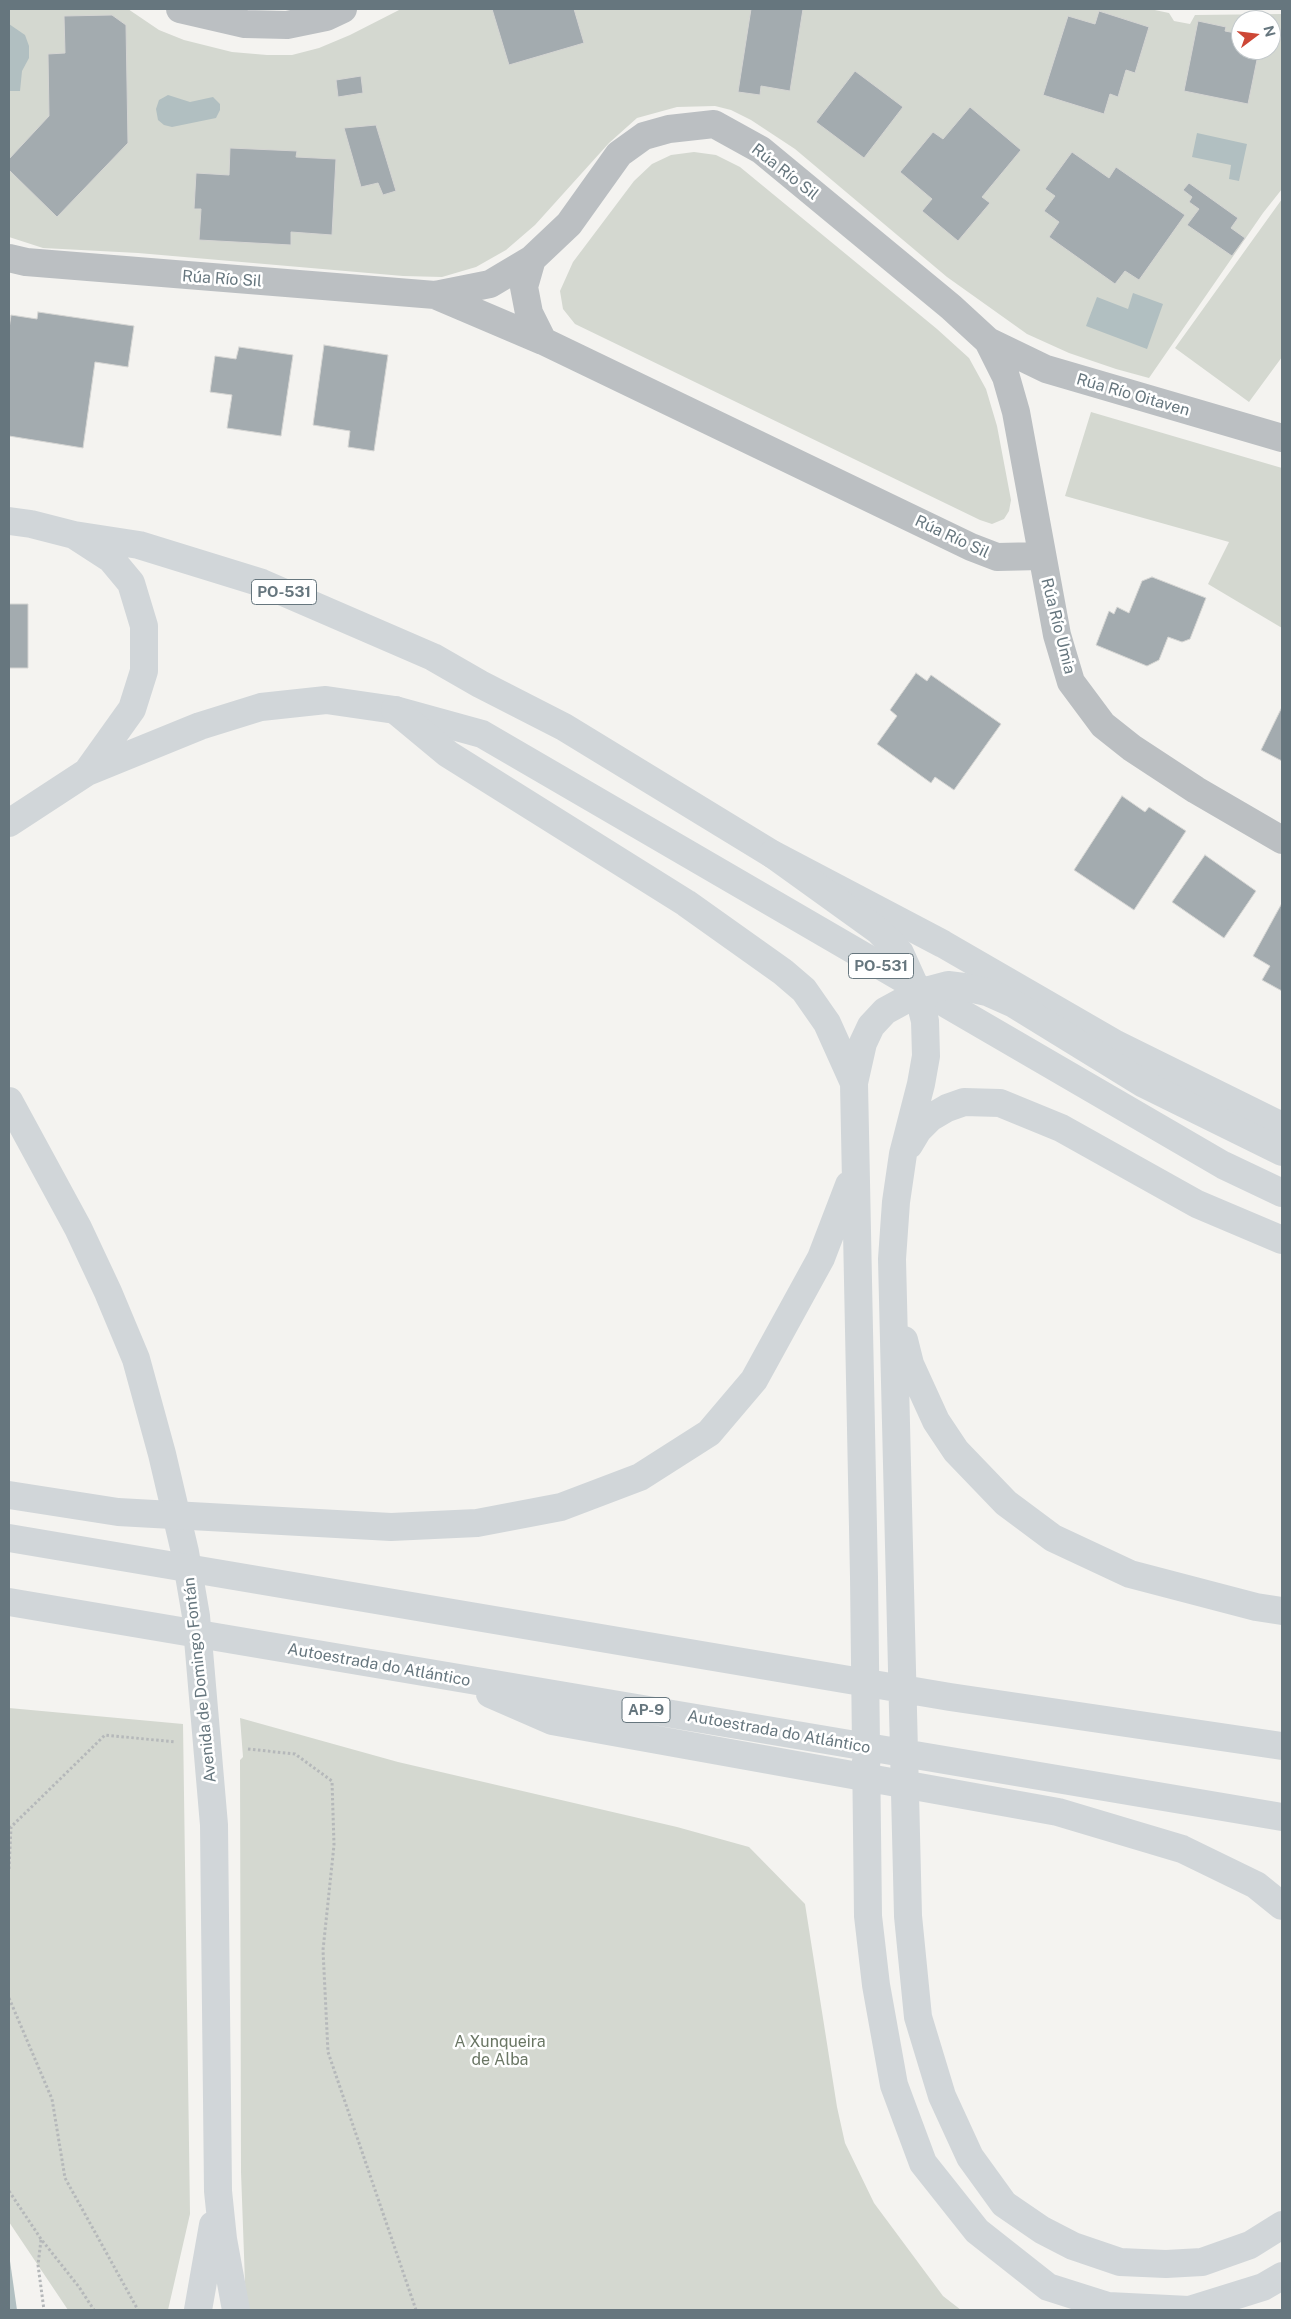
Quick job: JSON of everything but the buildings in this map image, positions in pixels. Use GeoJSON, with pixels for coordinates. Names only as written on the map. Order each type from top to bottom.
{"type":"FeatureCollection","features":[{"type":"Feature","properties":{"kind":"main road","name":"PO-531"},"geometry":{"type":"LineString","coordinates":[[9,522],[31,524],[74,535],[139,545],[262,583],[434,657],[480,684],[564,727],[772,854],[943,944],[1116,1044],[1282,1126]]}},
{"type":"Feature","properties":{"kind":"main road"},"geometry":{"type":"LineString","coordinates":[[74,535],[111,559],[131,583],[144,626],[144,671],[132,709],[87,772]]}},
{"type":"Feature","properties":{"kind":"main road","name":"PO-531"},"geometry":{"type":"LineString","coordinates":[[9,823],[87,772],[200,726],[261,707],[326,700],[395,710],[482,734],[1223,1165],[1282,1193]]}},
{"type":"Feature","properties":{"kind":"main road"},"geometry":{"type":"LineString","coordinates":[[395,710],[448,754],[686,903],[783,972],[804,990],[827,1023],[854,1083]]}},
{"type":"Feature","properties":{"kind":"main road"},"geometry":{"type":"LineString","coordinates":[[772,854],[879,931],[900,953],[918,993],[925,1022],[926,1056],[921,1084],[903,1154],[896,1202],[892,1259],[908,1916],[918,2017],[942,2096],[970,2157],[1004,2204],[1042,2230],[1074,2246],[1120,2262],[1166,2264],[1202,2262],[1250,2245],[1282,2225]]}},
{"type":"Feature","properties":{"kind":"main road"},"geometry":{"type":"LineString","coordinates":[[1282,1152],[1144,1084],[1005,1000],[972,988],[948,985],[918,993],[885,1011],[871,1026],[863,1043],[854,1083],[854,1166],[864,1576],[868,1916],[876,1985],[894,2084],[923,2163],[977,2231],[1048,2288],[1108,2306],[1189,2310],[1263,2287],[1282,2276]]}},
{"type":"Feature","properties":{"kind":"main road"},"geometry":{"type":"LineString","coordinates":[[903,1154],[918,1130],[930,1118],[947,1108],[964,1102],[1000,1103],[1061,1128],[1197,1204],[1282,1240]]}},
{"type":"Feature","properties":{"kind":"main road","name":"Avenida de Domingo Fontán"},"geometry":{"type":"LineString","coordinates":[[11,1107],[78,1228],[108,1292],[136,1359],[162,1454],[185,1552],[196,1616],[210,1764],[214,1825],[218,2191],[222,2238],[236,2310]]}},
{"type":"Feature","properties":{"kind":"main road"},"geometry":{"type":"LineString","coordinates":[[9,1495],[118,1512],[391,1527],[478,1523],[561,1508],[640,1477],[709,1433],[754,1380],[821,1258],[854,1166]]}},
{"type":"Feature","properties":{"kind":"main road"},"geometry":{"type":"LineString","coordinates":[[894,1292],[910,1364],[936,1421],[956,1451],[1006,1503],[1053,1538],[1130,1574],[1282,1612]]}},
{"type":"Feature","properties":{"kind":"main road"},"geometry":{"type":"LineString","coordinates":[[9,1538],[950,1697],[1282,1746]]}},
{"type":"Feature","properties":{"kind":"main road","name":"Autoestrada do Atlántico"},"geometry":{"type":"LineString","coordinates":[[9,1602],[1282,1817]]}},
{"type":"Feature","properties":{"kind":"main road"},"geometry":{"type":"LineString","coordinates":[[450,1676],[552,1721],[1058,1812],[1182,1849],[1256,1885],[1282,1906]]}},
{"type":"Feature","properties":{"kind":"main road","name":"Avenida de Domingo Fontán"},"geometry":{"type":"LineString","coordinates":[[198,2310],[218,2191]]}},
{"type":"Feature","properties":{"kind":"street"},"geometry":{"type":"LineString","coordinates":[[180,9],[245,24],[287,25],[326,16],[343,9]]}},
{"type":"Feature","properties":{"kind":"street","name":"Rúa Río Sil"},"geometry":{"type":"LineString","coordinates":[[9,258],[26,262],[435,295],[490,284],[532,259],[568,224],[619,154],[644,136],[669,129],[714,124],[761,150],[951,306],[988,341]]}},
{"type":"Feature","properties":{"kind":"street","name":"Rúa Río Sil"},"geometry":{"type":"LineString","coordinates":[[532,259],[524,287],[529,313],[543,341]]}},
{"type":"Feature","properties":{"kind":"street","name":"Rúa Río Sil"},"geometry":{"type":"LineString","coordinates":[[435,295],[543,341],[971,547],[997,557],[1041,556]]}},
{"type":"Feature","properties":{"kind":"street","name":"Rúa Río Oitaven"},"geometry":{"type":"LineString","coordinates":[[988,341],[1046,370],[1281,436]]}},
{"type":"Feature","properties":{"kind":"street","name":"Rúa Río Umia"},"geometry":{"type":"LineString","coordinates":[[988,341],[1006,377],[1016,412],[1057,635],[1071,682],[1103,725],[1132,748],[1196,790],[1282,840]]}},
{"type":"Feature","properties":{"kind":"path"},"geometry":{"type":"LineString","coordinates":[[9,1869],[11,1828],[104,1735],[183,1743]]}},
{"type":"Feature","properties":{"kind":"path"},"geometry":{"type":"LineString","coordinates":[[248,1749],[295,1754],[332,1781],[334,1845],[323,1950],[328,2052],[416,2310]]}},
{"type":"Feature","properties":{"kind":"path"},"geometry":{"type":"LineString","coordinates":[[9,1998],[52,2099],[65,2178],[138,2310]]}},
{"type":"Feature","properties":{"kind":"path"},"geometry":{"type":"LineString","coordinates":[[9,2191],[41,2239],[79,2287],[94,2310]]}},
{"type":"Feature","properties":{"kind":"path"},"geometry":{"type":"LineString","coordinates":[[41,2239],[38,2265],[44,2310]]}},
{"type":"Feature","properties":{"kind":"green space"},"geometry":{"type":"Polygon","coordinates":[[[9,9],[128,9],[159,30],[184,40],[232,52],[292,55],[319,48],[350,35],[401,9],[1150,9],[1169,13],[1174,21],[1190,24],[1195,15],[1231,15],[1231,60],[1281,60],[1282,14],[1282,189],[1263,213],[1149,378],[1069,353],[1027,334],[947,277],[795,149],[751,120],[731,110],[715,106],[677,107],[637,118],[609,143],[535,225],[506,250],[476,267],[442,277],[403,276],[138,253],[43,248],[9,237],[9,9]]]}},
{"type":"Feature","properties":{"kind":"green space"},"geometry":{"type":"Polygon","coordinates":[[[694,152],[716,155],[740,167],[937,329],[969,358],[986,389],[997,426],[1011,500],[1009,511],[1004,519],[992,524],[980,520],[575,324],[563,309],[560,291],[573,262],[634,181],[652,164],[671,155],[694,152]]]}},
{"type":"Feature","properties":{"kind":"green space"},"geometry":{"type":"Polygon","coordinates":[[[1282,199],[1282,357],[1249,402],[1175,348],[1282,199]]]}},
{"type":"Feature","properties":{"kind":"green space"},"geometry":{"type":"Polygon","coordinates":[[[1091,412],[1282,468],[1282,628],[1208,584],[1229,542],[1065,496],[1091,412]]]}},
{"type":"Feature","properties":{"kind":"green space"},"geometry":{"type":"Polygon","coordinates":[[[9,1708],[183,1724],[190,2214],[168,2310],[68,2310],[9,2222],[9,1708]]]}},
{"type":"Feature","properties":{"kind":"green space","name":"A Xunqueira de Alba"},"geometry":{"type":"Polygon","coordinates":[[[240,1718],[398,1762],[677,1827],[749,1847],[805,1904],[837,2107],[845,2143],[874,2203],[943,2296],[961,2310],[246,2310],[241,2172],[240,1760],[243,1757],[240,1718]]]}},
{"type":"Feature","properties":{"kind":"shaded area"},"geometry":{"type":"Polygon","coordinates":[[[9,24],[25,35],[29,46],[29,58],[22,71],[20,91],[9,91],[9,24]]]}},
{"type":"Feature","properties":{"kind":"shaded area"},"geometry":{"type":"Polygon","coordinates":[[[168,95],[190,102],[213,97],[220,104],[220,110],[216,118],[172,127],[164,125],[158,120],[156,109],[159,100],[168,95]]]}},
{"type":"Feature","properties":{"kind":"shaded area"},"geometry":{"type":"Polygon","coordinates":[[[1197,133],[1247,144],[1239,181],[1229,179],[1231,165],[1192,157],[1197,133]]]}},
{"type":"Feature","properties":{"kind":"shaded area"},"geometry":{"type":"Polygon","coordinates":[[[1133,293],[1163,304],[1147,349],[1086,326],[1097,297],[1128,309],[1133,293]]]}},
{"type":"Feature","properties":{"kind":"shaded area"},"geometry":{"type":"Polygon","coordinates":[[[9,2254],[17,2310],[9,2310],[9,2254]]]}}]}
